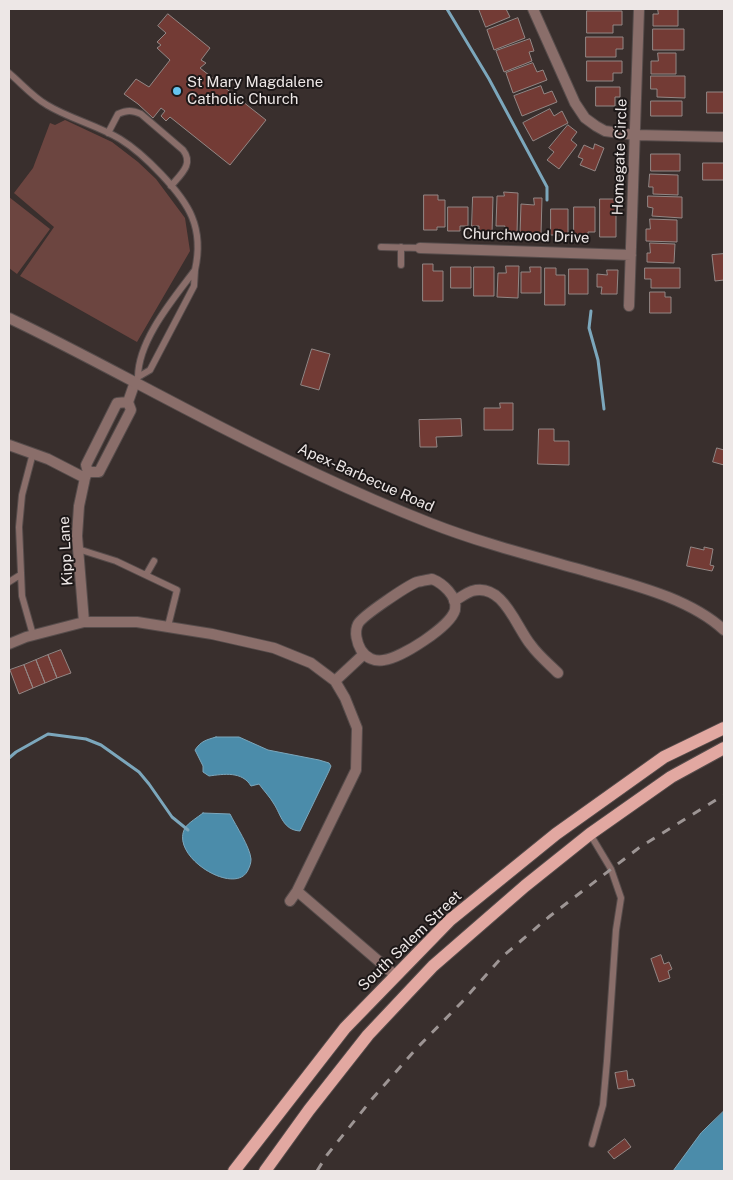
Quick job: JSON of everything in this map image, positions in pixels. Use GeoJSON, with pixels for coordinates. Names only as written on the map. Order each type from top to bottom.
{"type":"FeatureCollection","features":[{"type":"Feature","properties":{"kind":"main road","name":"South Salem Street"},"geometry":{"type":"LineString","coordinates":[[234,1171],[345,1028],[450,920],[556,834],[664,757],[724,728]]}},
{"type":"Feature","properties":{"kind":"main road"},"geometry":{"type":"LineString","coordinates":[[265,1171],[368,1035],[433,966],[525,886],[590,834],[671,777],[724,748]]}},
{"type":"Feature","properties":{"kind":"street"},"geometry":{"type":"LineString","coordinates":[[533,9],[579,110],[590,122],[606,131],[635,135],[724,137]]}},
{"type":"Feature","properties":{"kind":"street","name":"Homegate Circle"},"geometry":{"type":"LineString","coordinates":[[629,306],[639,9]]}},
{"type":"Feature","properties":{"kind":"street","name":"Churchwood Drive"},"geometry":{"type":"LineString","coordinates":[[420,248],[632,255]]}},
{"type":"Feature","properties":{"kind":"street","name":"Apex-Barbecue Road"},"geometry":{"type":"LineString","coordinates":[[9,318],[137,379],[183,408],[272,452],[430,523],[629,584],[668,598],[701,614],[724,630]]}},
{"type":"Feature","properties":{"kind":"street"},"geometry":{"type":"LineString","coordinates":[[9,446],[33,453],[86,475],[99,472],[131,410],[128,402],[137,379]]}},
{"type":"Feature","properties":{"kind":"street","name":"Kipp Lane"},"geometry":{"type":"LineString","coordinates":[[84,622],[77,536],[79,506],[86,475],[86,465],[117,403],[128,402]]}},
{"type":"Feature","properties":{"kind":"street"},"geometry":{"type":"LineString","coordinates":[[432,579],[447,589],[454,601],[455,610],[450,620],[432,635],[413,647],[385,660],[373,660],[364,654],[359,646],[356,635],[358,624],[367,614],[415,582],[432,579]]}},
{"type":"Feature","properties":{"kind":"street"},"geometry":{"type":"LineString","coordinates":[[454,601],[472,591],[496,595],[504,601],[531,646],[558,673]]}},
{"type":"Feature","properties":{"kind":"street"},"geometry":{"type":"LineString","coordinates":[[9,644],[33,635],[84,622],[137,622],[168,626],[274,648],[311,663],[336,681],[357,728],[356,770],[290,902]]}},
{"type":"Feature","properties":{"kind":"street"},"geometry":{"type":"LineString","coordinates":[[336,681],[364,654]]}},
{"type":"Feature","properties":{"kind":"street"},"geometry":{"type":"LineString","coordinates":[[297,891],[396,976]]}},
{"type":"Feature","properties":{"kind":"lane"},"geometry":{"type":"LineString","coordinates":[[9,73],[46,105],[120,139],[144,157],[172,186],[192,216],[198,239],[194,286],[150,370],[137,379]]}},
{"type":"Feature","properties":{"kind":"lane"},"geometry":{"type":"LineString","coordinates":[[108,133],[118,114],[128,111],[141,114],[183,150],[187,156],[188,163],[185,171],[172,186]]}},
{"type":"Feature","properties":{"kind":"lane"},"geometry":{"type":"LineString","coordinates":[[381,247],[420,248]]}},
{"type":"Feature","properties":{"kind":"lane"},"geometry":{"type":"LineString","coordinates":[[401,248],[401,266]]}},
{"type":"Feature","properties":{"kind":"lane"},"geometry":{"type":"LineString","coordinates":[[137,379],[138,364],[161,316],[195,270]]}},
{"type":"Feature","properties":{"kind":"lane"},"geometry":{"type":"LineString","coordinates":[[33,453],[21,503],[19,527],[22,596],[33,635]]}},
{"type":"Feature","properties":{"kind":"lane"},"geometry":{"type":"LineString","coordinates":[[78,548],[116,561],[177,590],[168,626]]}},
{"type":"Feature","properties":{"kind":"lane"},"geometry":{"type":"LineString","coordinates":[[146,575],[154,561]]}},
{"type":"Feature","properties":{"kind":"lane"},"geometry":{"type":"LineString","coordinates":[[9,582],[20,575]]}},
{"type":"Feature","properties":{"kind":"lane"},"geometry":{"type":"LineString","coordinates":[[590,834],[611,869],[621,898],[616,930],[608,1052],[602,1105],[592,1144]]}},
{"type":"Feature","properties":{"kind":"shaded area"},"geometry":{"type":"Polygon","coordinates":[[[65,120],[112,142],[138,162],[156,179],[185,218],[190,251],[137,342],[20,276],[54,227],[14,193],[33,168],[50,123],[55,125],[65,120]]]}},
{"type":"Feature","properties":{"kind":"shaded area"},"geometry":{"type":"Polygon","coordinates":[[[9,197],[50,229],[17,274],[9,268],[9,197]]]}},
{"type":"Feature","properties":{"kind":"water"},"geometry":{"type":"Polygon","coordinates":[[[216,737],[239,737],[268,750],[329,763],[331,766],[329,771],[300,831],[286,825],[272,801],[259,784],[251,786],[247,781],[238,776],[227,774],[209,776],[203,772],[203,766],[195,750],[204,741],[216,737]]]}},
{"type":"Feature","properties":{"kind":"water"},"geometry":{"type":"Polygon","coordinates":[[[203,813],[230,814],[251,859],[248,870],[241,877],[231,879],[206,870],[186,851],[183,839],[185,828],[203,813]]]}},
{"type":"Feature","properties":{"kind":"water"},"geometry":{"type":"Polygon","coordinates":[[[724,1111],[724,1171],[673,1171],[701,1133],[724,1111]]]}},
{"type":"Feature","properties":{"kind":"building"},"geometry":{"type":"Polygon","coordinates":[[[479,9],[506,9],[510,17],[486,27],[479,9]]]}},
{"type":"Feature","properties":{"kind":"building"},"geometry":{"type":"Polygon","coordinates":[[[658,9],[678,9],[678,26],[653,26],[653,14],[658,14],[658,9]]]}},
{"type":"Feature","properties":{"kind":"building"},"geometry":{"type":"Polygon","coordinates":[[[587,11],[622,11],[622,25],[613,25],[613,33],[587,33],[587,11]]]}},
{"type":"Feature","properties":{"kind":"building","name":"St Mary Magdalene Catholic Church"},"geometry":{"type":"Polygon","coordinates":[[[168,14],[210,48],[201,60],[206,63],[200,68],[266,120],[230,165],[170,117],[166,121],[161,116],[165,111],[161,108],[153,118],[124,94],[136,79],[149,87],[170,60],[157,48],[161,45],[157,42],[166,33],[158,26],[168,14]]]}},
{"type":"Feature","properties":{"kind":"building"},"geometry":{"type":"Polygon","coordinates":[[[518,18],[525,38],[494,50],[487,30],[518,18]]]}},
{"type":"Feature","properties":{"kind":"building"},"geometry":{"type":"Polygon","coordinates":[[[653,29],[684,29],[684,50],[653,50],[653,29]]]}},
{"type":"Feature","properties":{"kind":"building"},"geometry":{"type":"Polygon","coordinates":[[[586,37],[623,37],[623,49],[616,49],[616,57],[586,57],[586,37]]]}},
{"type":"Feature","properties":{"kind":"building"},"geometry":{"type":"Polygon","coordinates":[[[530,39],[534,51],[529,52],[532,61],[504,72],[496,51],[530,39]]]}},
{"type":"Feature","properties":{"kind":"building"},"geometry":{"type":"Polygon","coordinates":[[[658,53],[676,53],[676,74],[651,74],[651,61],[658,61],[658,53]]]}},
{"type":"Feature","properties":{"kind":"building"},"geometry":{"type":"Polygon","coordinates":[[[587,61],[622,61],[622,73],[613,73],[613,81],[587,81],[587,61]]]}},
{"type":"Feature","properties":{"kind":"building"},"geometry":{"type":"Polygon","coordinates":[[[533,63],[537,72],[543,70],[547,80],[513,93],[506,73],[533,63]]]}},
{"type":"Feature","properties":{"kind":"building"},"geometry":{"type":"Polygon","coordinates":[[[651,76],[685,76],[685,98],[657,97],[657,89],[651,89],[651,76]]]}},
{"type":"Feature","properties":{"kind":"building"},"geometry":{"type":"Polygon","coordinates":[[[541,86],[544,94],[552,91],[557,102],[522,116],[514,96],[541,86]]]}},
{"type":"Feature","properties":{"kind":"building"},"geometry":{"type":"Polygon","coordinates":[[[596,87],[620,87],[620,97],[615,97],[615,106],[596,106],[596,87]]]}},
{"type":"Feature","properties":{"kind":"building"},"geometry":{"type":"Polygon","coordinates":[[[707,92],[724,92],[724,113],[707,113],[707,92]]]}},
{"type":"Feature","properties":{"kind":"building"},"geometry":{"type":"Polygon","coordinates":[[[651,101],[682,101],[682,116],[651,116],[651,101]]]}},
{"type":"Feature","properties":{"kind":"building"},"geometry":{"type":"Polygon","coordinates":[[[550,109],[554,116],[562,111],[568,123],[533,141],[523,123],[550,109]]]}},
{"type":"Feature","properties":{"kind":"building"},"geometry":{"type":"Polygon","coordinates":[[[568,125],[577,132],[571,140],[577,145],[559,169],[547,160],[554,152],[549,148],[568,125]]]}},
{"type":"Feature","properties":{"kind":"building"},"geometry":{"type":"Polygon","coordinates":[[[595,144],[604,148],[595,171],[580,165],[583,159],[578,157],[584,145],[593,149],[595,144]]]}},
{"type":"Feature","properties":{"kind":"building"},"geometry":{"type":"Polygon","coordinates":[[[651,154],[680,154],[680,171],[651,171],[651,154]]]}},
{"type":"Feature","properties":{"kind":"building"},"geometry":{"type":"Polygon","coordinates":[[[703,163],[724,163],[724,180],[703,180],[703,163]]]}},
{"type":"Feature","properties":{"kind":"building"},"geometry":{"type":"Polygon","coordinates":[[[650,174],[678,175],[678,195],[653,194],[653,187],[649,187],[650,174]]]}},
{"type":"Feature","properties":{"kind":"building"},"geometry":{"type":"Polygon","coordinates":[[[504,192],[518,193],[517,234],[504,234],[505,226],[496,226],[497,196],[504,196],[504,192]]]}},
{"type":"Feature","properties":{"kind":"building"},"geometry":{"type":"Polygon","coordinates":[[[424,195],[438,195],[438,200],[445,200],[445,227],[437,227],[437,230],[424,230],[424,195]]]}},
{"type":"Feature","properties":{"kind":"building"},"geometry":{"type":"Polygon","coordinates":[[[648,196],[682,197],[682,218],[652,216],[653,208],[648,207],[648,196]]]}},
{"type":"Feature","properties":{"kind":"building"},"geometry":{"type":"Polygon","coordinates":[[[473,197],[493,197],[492,234],[479,233],[479,226],[472,226],[473,197]]]}},
{"type":"Feature","properties":{"kind":"building"},"geometry":{"type":"Polygon","coordinates":[[[534,198],[542,198],[541,234],[520,234],[521,204],[534,205],[534,198]]]}},
{"type":"Feature","properties":{"kind":"building"},"geometry":{"type":"Polygon","coordinates":[[[600,199],[616,199],[616,237],[600,237],[600,199]]]}},
{"type":"Feature","properties":{"kind":"building"},"geometry":{"type":"Polygon","coordinates":[[[448,207],[468,207],[468,226],[460,226],[460,231],[448,231],[448,207]]]}},
{"type":"Feature","properties":{"kind":"building"},"geometry":{"type":"Polygon","coordinates":[[[574,207],[595,207],[595,232],[588,232],[588,236],[574,236],[574,207]]]}},
{"type":"Feature","properties":{"kind":"building"},"geometry":{"type":"Polygon","coordinates":[[[551,209],[568,209],[568,235],[551,235],[551,209]]]}},
{"type":"Feature","properties":{"kind":"building"},"geometry":{"type":"Polygon","coordinates":[[[650,219],[677,220],[677,242],[646,241],[646,229],[650,229],[650,219]]]}},
{"type":"Feature","properties":{"kind":"building"},"geometry":{"type":"Polygon","coordinates":[[[650,243],[675,244],[674,263],[647,262],[647,253],[650,253],[650,243]]]}},
{"type":"Feature","properties":{"kind":"building"},"geometry":{"type":"Polygon","coordinates":[[[724,254],[724,280],[715,281],[712,255],[724,254]]]}},
{"type":"Feature","properties":{"kind":"building"},"geometry":{"type":"Polygon","coordinates":[[[423,264],[433,264],[433,271],[443,271],[443,301],[423,301],[423,264]]]}},
{"type":"Feature","properties":{"kind":"building"},"geometry":{"type":"Polygon","coordinates":[[[506,266],[519,266],[518,298],[497,297],[498,273],[506,273],[506,266]]]}},
{"type":"Feature","properties":{"kind":"building"},"geometry":{"type":"Polygon","coordinates":[[[451,267],[471,267],[471,288],[451,288],[451,267]]]}},
{"type":"Feature","properties":{"kind":"building"},"geometry":{"type":"Polygon","coordinates":[[[474,267],[494,267],[494,296],[474,296],[474,267]]]}},
{"type":"Feature","properties":{"kind":"building"},"geometry":{"type":"Polygon","coordinates":[[[530,267],[541,267],[541,293],[521,293],[521,272],[530,272],[530,267]]]}},
{"type":"Feature","properties":{"kind":"building"},"geometry":{"type":"Polygon","coordinates":[[[545,268],[556,268],[556,275],[565,275],[565,305],[545,305],[545,268]]]}},
{"type":"Feature","properties":{"kind":"building"},"geometry":{"type":"Polygon","coordinates":[[[645,268],[680,268],[680,288],[651,288],[651,279],[645,279],[645,268]]]}},
{"type":"Feature","properties":{"kind":"building"},"geometry":{"type":"Polygon","coordinates":[[[569,269],[588,269],[588,294],[569,294],[569,269]]]}},
{"type":"Feature","properties":{"kind":"building"},"geometry":{"type":"Polygon","coordinates":[[[607,270],[618,270],[617,294],[601,294],[602,287],[597,287],[597,274],[607,275],[607,270]]]}},
{"type":"Feature","properties":{"kind":"building"},"geometry":{"type":"Polygon","coordinates":[[[650,292],[665,292],[665,297],[671,297],[671,313],[650,313],[650,292]]]}},
{"type":"Feature","properties":{"kind":"building"},"geometry":{"type":"Polygon","coordinates":[[[312,349],[330,354],[319,390],[301,385],[312,349]]]}},
{"type":"Feature","properties":{"kind":"building"},"geometry":{"type":"Polygon","coordinates":[[[500,403],[513,403],[513,430],[484,430],[484,408],[500,408],[500,403]]]}},
{"type":"Feature","properties":{"kind":"building"},"geometry":{"type":"Polygon","coordinates":[[[461,419],[462,436],[436,437],[437,447],[420,447],[419,420],[461,419]]]}},
{"type":"Feature","properties":{"kind":"building"},"geometry":{"type":"Polygon","coordinates":[[[539,429],[554,429],[554,441],[569,441],[569,465],[538,464],[539,429]]]}},
{"type":"Feature","properties":{"kind":"building"},"geometry":{"type":"Polygon","coordinates":[[[717,448],[724,450],[724,465],[713,462],[717,448]]]}},
{"type":"Feature","properties":{"kind":"building"},"geometry":{"type":"Polygon","coordinates":[[[691,547],[704,550],[704,547],[713,549],[710,565],[714,566],[712,571],[687,566],[691,547]]]}},
{"type":"Feature","properties":{"kind":"building"},"geometry":{"type":"Polygon","coordinates":[[[61,650],[71,673],[57,678],[48,655],[61,650]]]}},
{"type":"Feature","properties":{"kind":"building"},"geometry":{"type":"Polygon","coordinates":[[[48,655],[57,678],[45,683],[36,660],[48,655]]]}},
{"type":"Feature","properties":{"kind":"building"},"geometry":{"type":"Polygon","coordinates":[[[36,660],[45,683],[33,688],[24,665],[36,660]]]}},
{"type":"Feature","properties":{"kind":"building"},"geometry":{"type":"Polygon","coordinates":[[[24,665],[33,688],[19,694],[10,670],[24,665]]]}},
{"type":"Feature","properties":{"kind":"building"},"geometry":{"type":"Polygon","coordinates":[[[661,955],[664,964],[669,962],[672,969],[668,971],[670,978],[659,982],[651,959],[661,955]]]}},
{"type":"Feature","properties":{"kind":"building"},"geometry":{"type":"Polygon","coordinates":[[[627,1071],[628,1080],[633,1079],[635,1086],[618,1089],[615,1073],[627,1071]]]}},
{"type":"Feature","properties":{"kind":"building"},"geometry":{"type":"Polygon","coordinates":[[[625,1139],[631,1147],[614,1159],[608,1152],[625,1139]]]}},
{"type":"Feature","properties":{"kind":"waterway"},"geometry":{"type":"LineString","coordinates":[[447,9],[489,79],[547,187],[547,200]]}},
{"type":"Feature","properties":{"kind":"waterway"},"geometry":{"type":"LineString","coordinates":[[591,311],[589,328],[598,360],[604,409]]}},
{"type":"Feature","properties":{"kind":"waterway"},"geometry":{"type":"LineString","coordinates":[[9,758],[48,734],[86,739],[101,745],[139,772],[172,817],[188,830]]}},
{"type":"Feature","properties":{"kind":"railway"},"geometry":{"type":"LineString","coordinates":[[317,1171],[327,1155],[372,1099],[502,957],[550,916],[640,847],[724,795]]}},
{"type":"Feature","properties":{"kind":"place","name":"St Mary Magdalene Catholic Church"},"geometry":{"type":"Point","coordinates":[177,91]}}]}
